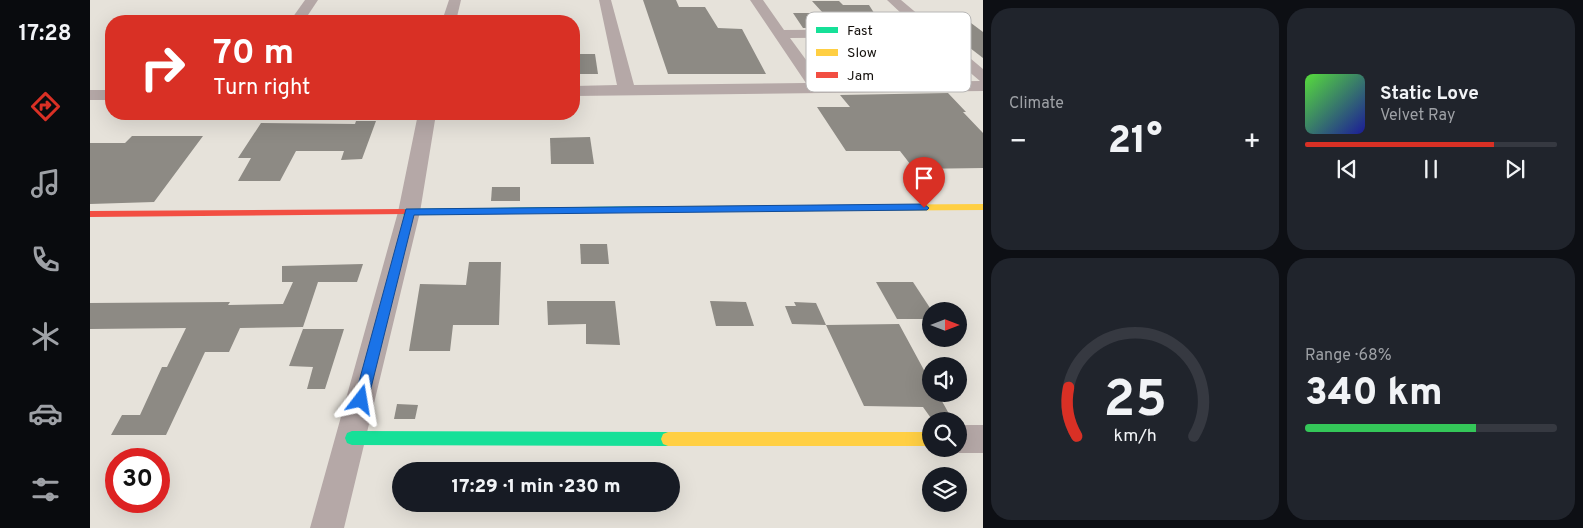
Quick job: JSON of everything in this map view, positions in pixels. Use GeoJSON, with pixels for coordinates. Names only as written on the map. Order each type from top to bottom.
{"type":"FeatureCollection","features":[{"type":"Feature","properties":{"kind":"street"},"geometry":{"type":"LineString","coordinates":[[301,15],[312,0]]}},
{"type":"Feature","properties":{"kind":"street"},"geometry":{"type":"LineString","coordinates":[[451,15],[455,0]]}},
{"type":"Feature","properties":{"kind":"street"},"geometry":{"type":"LineString","coordinates":[[605,0],[627,91]]}},
{"type":"Feature","properties":{"kind":"street"},"geometry":{"type":"LineString","coordinates":[[756,0],[806,71]]}},
{"type":"Feature","properties":{"kind":"street"},"geometry":{"type":"LineString","coordinates":[[893,0],[907,12]]}},
{"type":"Feature","properties":{"kind":"street"},"geometry":{"type":"LineString","coordinates":[[780,34],[806,34]]}},
{"type":"Feature","properties":{"kind":"street"},"geometry":{"type":"LineString","coordinates":[[971,67],[983,77]]}},
{"type":"Feature","properties":{"kind":"street"},"geometry":{"type":"LineString","coordinates":[[580,91],[806,88]]}},
{"type":"Feature","properties":{"kind":"street"},"geometry":{"type":"LineString","coordinates":[[90,95],[105,95]]}},
{"type":"Feature","properties":{"kind":"street"},"geometry":{"type":"LineString","coordinates":[[327,528],[352,438],[409,212],[426,120]]}},
{"type":"Feature","properties":{"kind":"street"},"geometry":{"type":"LineString","coordinates":[[90,214],[983,207]]}},
{"type":"Feature","properties":{"kind":"street"},"geometry":{"type":"LineString","coordinates":[[352,438],[922,439]]}},
{"type":"Feature","properties":{"kind":"street"},"geometry":{"type":"LineString","coordinates":[[967,439],[983,440]]}},
{"type":"Feature","properties":{"kind":"building"},"geometry":{"type":"Polygon","coordinates":[[[643,0],[676,0],[679,7],[705,7],[718,28],[742,29],[766,74],[668,74],[643,0]]]}},
{"type":"Feature","properties":{"kind":"building"},"geometry":{"type":"Polygon","coordinates":[[[812,1],[839,1],[843,5],[869,5],[873,12],[822,12],[812,1]]]}},
{"type":"Feature","properties":{"kind":"building"},"geometry":{"type":"Polygon","coordinates":[[[793,13],[806,13],[806,28],[803,28],[793,13]]]}},
{"type":"Feature","properties":{"kind":"building"},"geometry":{"type":"Polygon","coordinates":[[[971,23],[983,32],[983,58],[971,49],[971,23]]]}},
{"type":"Feature","properties":{"kind":"building"},"geometry":{"type":"Polygon","coordinates":[[[580,54],[595,54],[598,74],[580,74],[580,54]]]}},
{"type":"Feature","properties":{"kind":"building"},"geometry":{"type":"Polygon","coordinates":[[[948,93],[983,133],[983,168],[914,169],[900,151],[846,151],[817,107],[850,107],[840,95],[948,93]]]}},
{"type":"Feature","properties":{"kind":"building"},"geometry":{"type":"Polygon","coordinates":[[[356,121],[376,121],[362,159],[341,160],[344,151],[296,151],[280,181],[238,181],[251,158],[238,158],[261,123],[355,124],[356,121]]]}},
{"type":"Feature","properties":{"kind":"building"},"geometry":{"type":"Polygon","coordinates":[[[132,136],[203,136],[154,202],[90,204],[90,143],[125,143],[132,136]]]}},
{"type":"Feature","properties":{"kind":"building"},"geometry":{"type":"Polygon","coordinates":[[[590,137],[594,164],[551,164],[550,138],[590,137]]]}},
{"type":"Feature","properties":{"kind":"building"},"geometry":{"type":"Polygon","coordinates":[[[492,187],[520,187],[520,201],[491,201],[492,187]]]}},
{"type":"Feature","properties":{"kind":"building"},"geometry":{"type":"Polygon","coordinates":[[[580,244],[607,244],[609,264],[581,264],[580,244]]]}},
{"type":"Feature","properties":{"kind":"building"},"geometry":{"type":"Polygon","coordinates":[[[469,262],[501,262],[499,325],[453,325],[450,351],[409,351],[420,284],[466,285],[469,262]]]}},
{"type":"Feature","properties":{"kind":"building"},"geometry":{"type":"Polygon","coordinates":[[[363,264],[357,282],[318,282],[303,327],[240,328],[229,352],[205,352],[166,435],[111,435],[122,415],[140,415],[162,367],[167,367],[186,328],[90,329],[90,303],[230,302],[228,305],[283,304],[293,282],[282,282],[282,266],[363,264]]]}},
{"type":"Feature","properties":{"kind":"building"},"geometry":{"type":"Polygon","coordinates":[[[876,282],[913,282],[926,302],[922,302],[922,319],[897,319],[876,282]]]}},
{"type":"Feature","properties":{"kind":"building"},"geometry":{"type":"Polygon","coordinates":[[[547,301],[615,301],[620,345],[586,344],[586,324],[548,325],[547,301]]]}},
{"type":"Feature","properties":{"kind":"building"},"geometry":{"type":"Polygon","coordinates":[[[710,301],[746,302],[754,326],[716,326],[710,301]]]}},
{"type":"Feature","properties":{"kind":"building"},"geometry":{"type":"Polygon","coordinates":[[[794,302],[816,303],[826,325],[792,324],[785,306],[796,306],[794,302]]]}},
{"type":"Feature","properties":{"kind":"building"},"geometry":{"type":"Polygon","coordinates":[[[899,324],[922,366],[922,402],[942,402],[948,412],[927,412],[923,407],[864,406],[826,325],[899,324]]]}},
{"type":"Feature","properties":{"kind":"building"},"geometry":{"type":"Polygon","coordinates":[[[303,329],[344,329],[325,389],[307,389],[313,367],[289,366],[303,329]]]}},
{"type":"Feature","properties":{"kind":"building"},"geometry":{"type":"Polygon","coordinates":[[[397,404],[418,405],[415,419],[394,419],[397,404]]]}},
{"type":"Feature","properties":{"kind":"traffic: fast"},"geometry":{"type":"LineString","coordinates":[[404,212],[675,209]]}},
{"type":"Feature","properties":{"kind":"traffic: fast"},"geometry":{"type":"LineString","coordinates":[[352,438],[668,439]]}},
{"type":"Feature","properties":{"kind":"traffic: slow"},"geometry":{"type":"LineString","coordinates":[[675,209],[983,207]]}},
{"type":"Feature","properties":{"kind":"traffic: slow"},"geometry":{"type":"LineString","coordinates":[[668,439],[922,439]]}},
{"type":"Feature","properties":{"kind":"traffic: jam"},"geometry":{"type":"LineString","coordinates":[[90,214],[404,212]]}},
{"type":"Feature","properties":{"kind":"route"},"geometry":{"type":"LineString","coordinates":[[361,400],[409,212],[924,208]]}}]}
